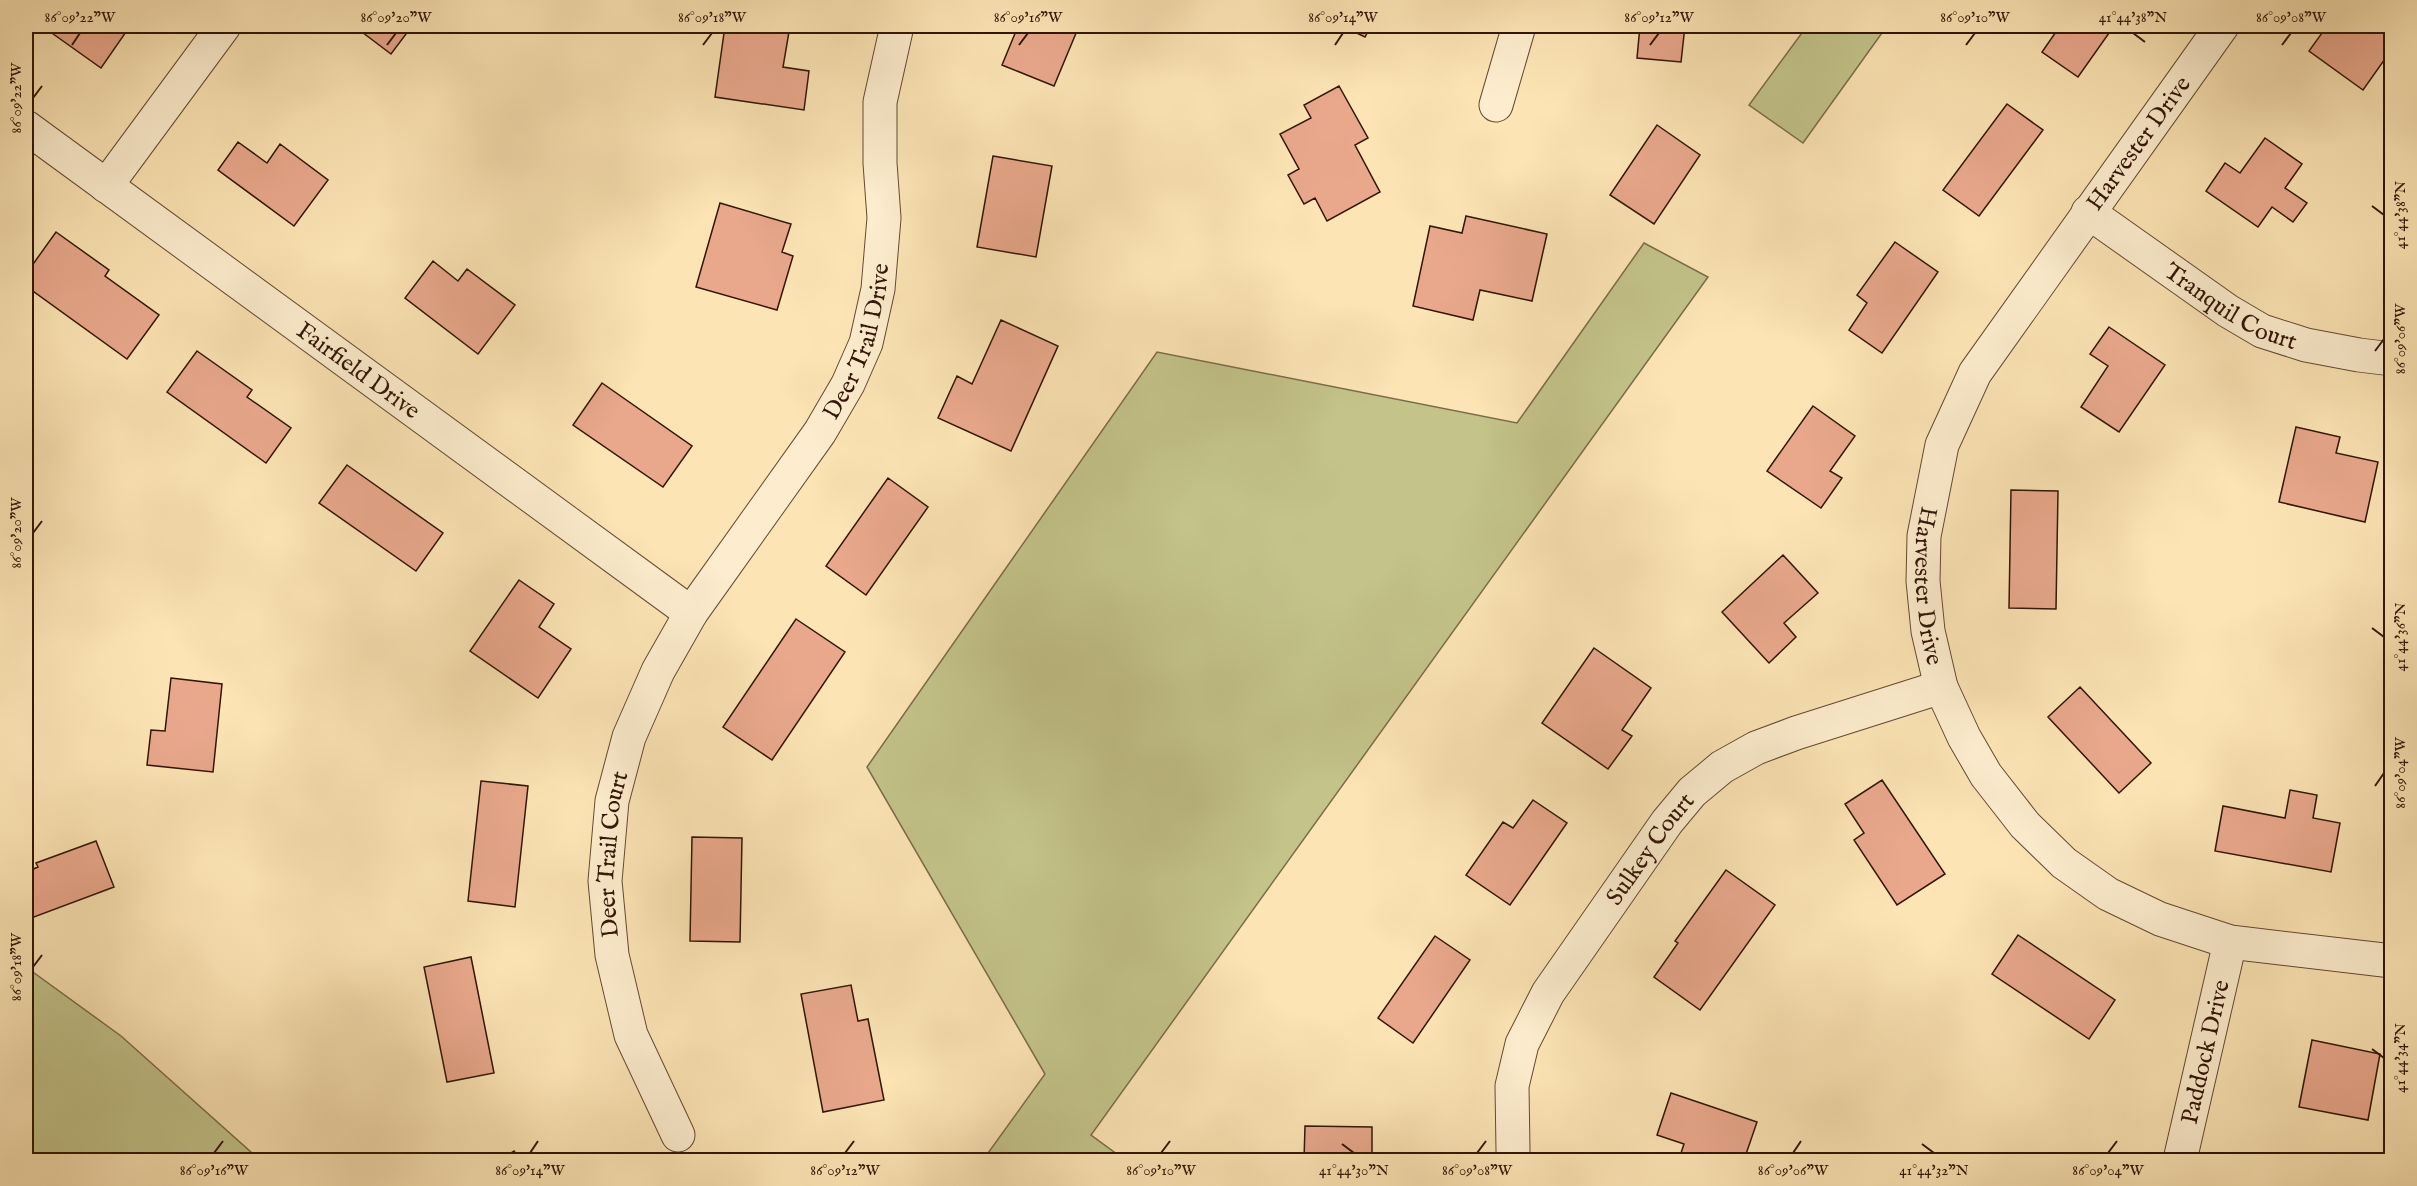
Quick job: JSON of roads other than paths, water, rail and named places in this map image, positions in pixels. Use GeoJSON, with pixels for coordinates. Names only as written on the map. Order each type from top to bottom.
{"type":"FeatureCollection","features":[{"type":"Feature","properties":{"kind":"street"},"geometry":{"type":"LineString","coordinates":[[106,186],[224,26]]}},
{"type":"Feature","properties":{"kind":"street","name":"Deer Trail Drive"},"geometry":{"type":"LineString","coordinates":[[691,613],[820,432],[848,384],[866,343],[878,289],[884,218],[880,102],[897,26]]}},
{"type":"Feature","properties":{"kind":"street"},"geometry":{"type":"LineString","coordinates":[[1496,105],[1519,26]]}},
{"type":"Feature","properties":{"kind":"street","name":"Harvester Drive"},"geometry":{"type":"LineString","coordinates":[[2222,26],[1975,373],[1942,445],[1924,536],[1923,581],[1928,631],[1941,687],[1964,737],[1986,775],[2025,825],[2064,862],[2118,899],[2160,919],[2230,942],[2391,961]]}},
{"type":"Feature","properties":{"kind":"street","name":"Fairfield Drive"},"geometry":{"type":"LineString","coordinates":[[26,127],[691,613]]}},
{"type":"Feature","properties":{"kind":"street","name":"Tranquil Court"},"geometry":{"type":"LineString","coordinates":[[2088,212],[2228,310],[2262,331],[2306,345],[2391,359]]}},
{"type":"Feature","properties":{"kind":"street","name":"Deer Trail Court"},"geometry":{"type":"LineString","coordinates":[[678,1135],[631,1035],[612,955],[605,882],[612,801],[629,737],[658,671],[691,613]]}},
{"type":"Feature","properties":{"kind":"street","name":"Sulkey Court"},"geometry":{"type":"LineString","coordinates":[[1513,1151],[1512,1086],[1522,1044],[1548,993],[1667,822],[1692,792],[1722,767],[1756,748],[1941,687]]}},
{"type":"Feature","properties":{"kind":"street","name":"Paddock Drive"},"geometry":{"type":"LineString","coordinates":[[2180,1161],[2230,942]]}}]}
